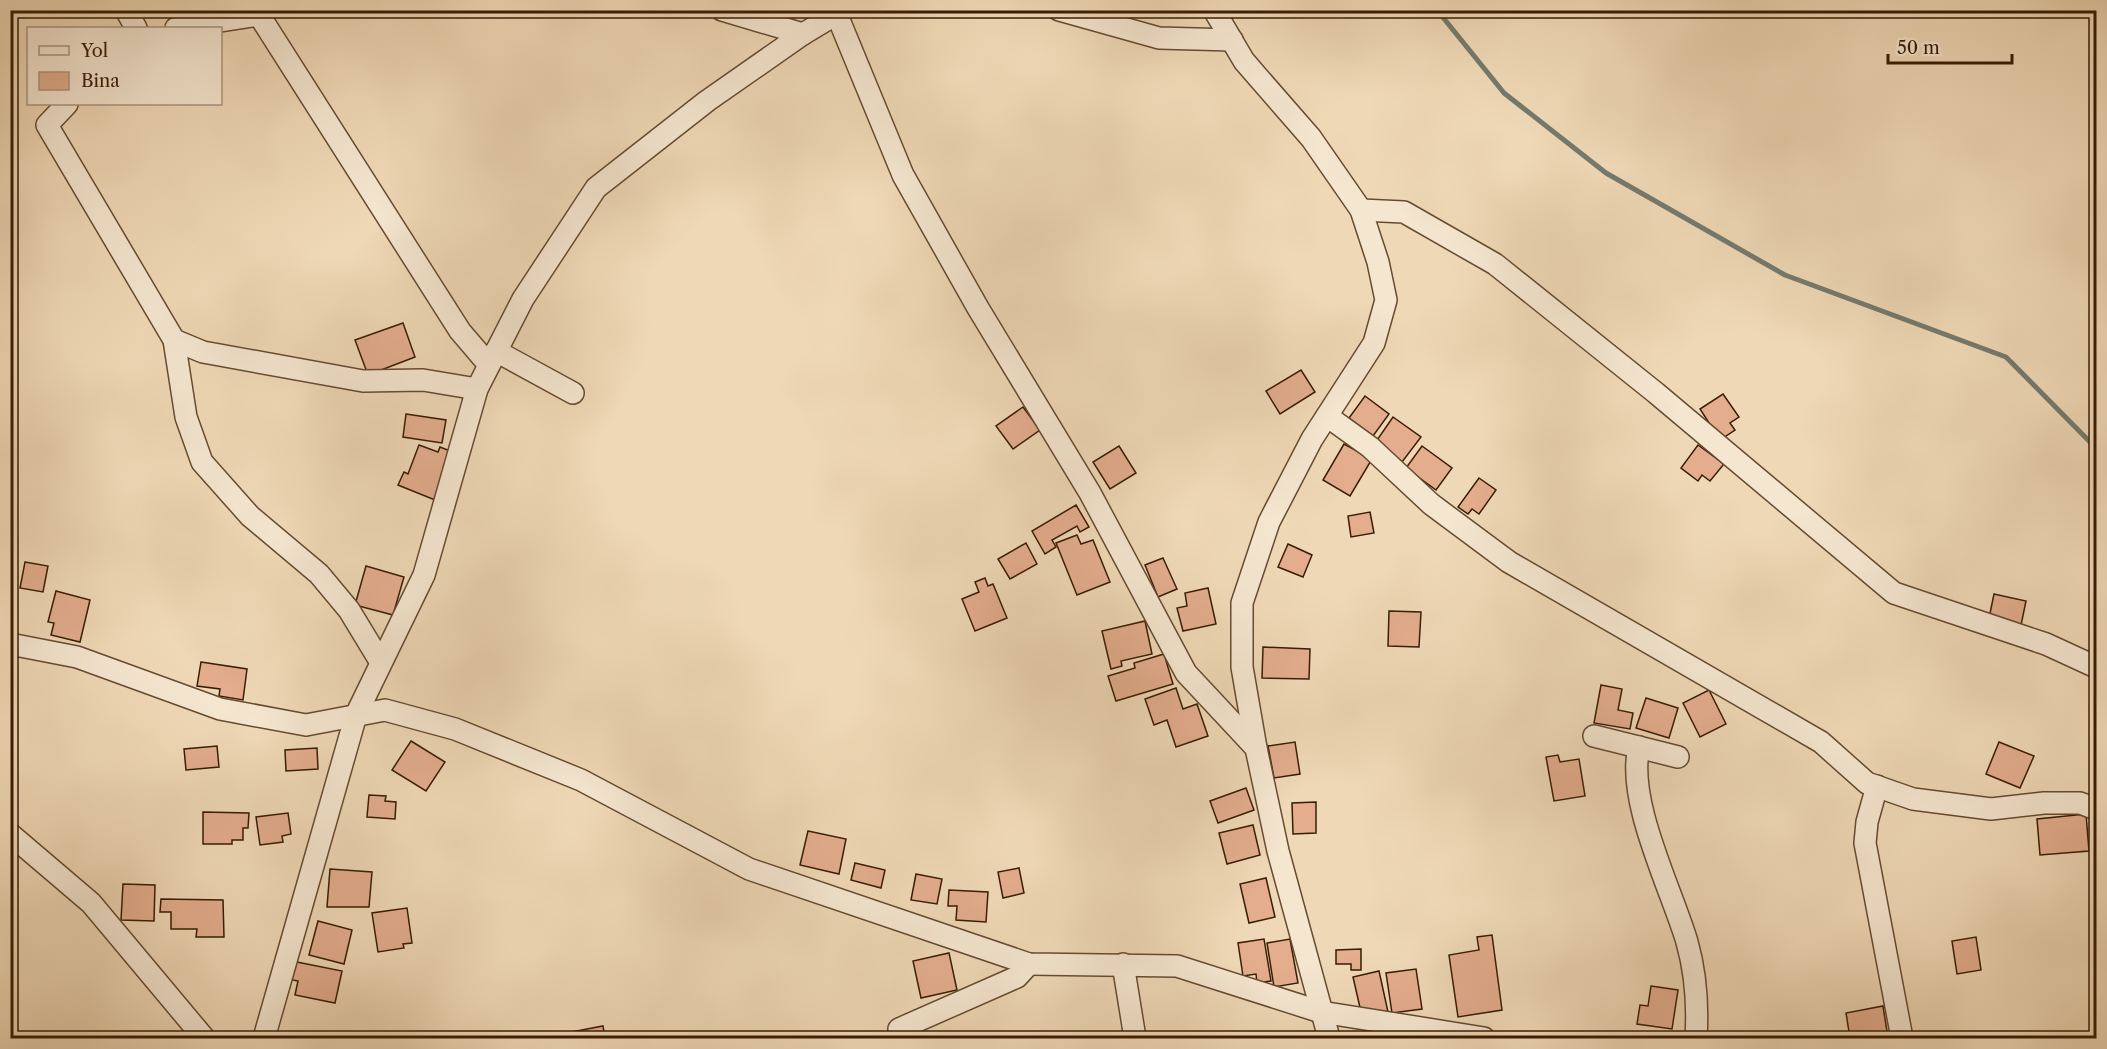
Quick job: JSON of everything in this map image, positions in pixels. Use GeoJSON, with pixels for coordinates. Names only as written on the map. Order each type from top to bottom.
{"type":"FeatureCollection","features":[{"type":"Feature","properties":{"kind":"street"},"geometry":{"type":"LineString","coordinates":[[126,10],[135,27]]}},
{"type":"Feature","properties":{"kind":"street"},"geometry":{"type":"LineString","coordinates":[[722,10],[803,34]]}},
{"type":"Feature","properties":{"kind":"street"},"geometry":{"type":"LineString","coordinates":[[1059,10],[1159,38],[1232,40]]}},
{"type":"Feature","properties":{"kind":"street"},"geometry":{"type":"LineString","coordinates":[[1214,10],[1244,61],[1311,138],[1361,210],[1378,262],[1386,300],[1374,343],[1327,416],[1269,522],[1242,603],[1242,667],[1256,748],[1278,851],[1329,1038]]}},
{"type":"Feature","properties":{"kind":"street"},"geometry":{"type":"LineString","coordinates":[[264,1038],[329,817],[356,715],[380,661],[424,575],[477,389],[523,299],[596,188],[707,100],[838,12],[903,175],[978,308],[1090,493],[1186,673],[1256,748]]}},
{"type":"Feature","properties":{"kind":"street"},"geometry":{"type":"LineString","coordinates":[[182,27],[263,13],[460,330],[493,358],[573,393]]}},
{"type":"Feature","properties":{"kind":"street"},"geometry":{"type":"LineString","coordinates":[[66,105],[47,125],[174,340],[186,417],[202,462],[250,516],[319,574],[349,610],[380,661]]}},
{"type":"Feature","properties":{"kind":"street"},"geometry":{"type":"LineString","coordinates":[[1361,210],[1404,212],[1495,264],[1656,393],[1894,593],[2046,644],[2097,667]]}},
{"type":"Feature","properties":{"kind":"street"},"geometry":{"type":"LineString","coordinates":[[174,340],[203,352],[363,381],[423,380],[477,389]]}},
{"type":"Feature","properties":{"kind":"street"},"geometry":{"type":"LineString","coordinates":[[1327,416],[1370,447],[1431,504],[1509,562],[1821,742],[1867,783],[1913,799],[1991,809],[2071,803],[2097,809]]}},
{"type":"Feature","properties":{"kind":"street"},"geometry":{"type":"LineString","coordinates":[[10,644],[77,657],[219,709],[306,725],[385,710],[455,729],[581,780],[749,869],[1029,964],[1177,966],[1321,1012],[1484,1038]]}},
{"type":"Feature","properties":{"kind":"street"},"geometry":{"type":"LineString","coordinates":[[1594,736],[1678,757]]}},
{"type":"Feature","properties":{"kind":"street"},"geometry":{"type":"LineString","coordinates":[[1639,747],[1636,786],[1687,944],[1697,992],[1696,1038]]}},
{"type":"Feature","properties":{"kind":"street"},"geometry":{"type":"LineString","coordinates":[[1877,786],[1867,822],[1865,843],[1902,1038]]}},
{"type":"Feature","properties":{"kind":"street"},"geometry":{"type":"LineString","coordinates":[[10,834],[91,903],[204,1038]]}},
{"type":"Feature","properties":{"kind":"street"},"geometry":{"type":"LineString","coordinates":[[901,1038],[899,1029],[1017,977],[1029,964]]}},
{"type":"Feature","properties":{"kind":"street"},"geometry":{"type":"LineString","coordinates":[[1124,964],[1135,1038]]}},
{"type":"Feature","properties":{"kind":"building"},"geometry":{"type":"Polygon","coordinates":[[[403,323],[415,357],[368,375],[355,340],[403,323]]]}},
{"type":"Feature","properties":{"kind":"building"},"geometry":{"type":"Polygon","coordinates":[[[1301,370],[1315,392],[1280,414],[1266,391],[1301,370]]]}},
{"type":"Feature","properties":{"kind":"building"},"geometry":{"type":"Polygon","coordinates":[[[1723,394],[1739,417],[1730,423],[1735,430],[1720,440],[1700,409],[1723,394]]]}},
{"type":"Feature","properties":{"kind":"building"},"geometry":{"type":"Polygon","coordinates":[[[1365,396],[1389,414],[1373,436],[1349,418],[1365,396]]]}},
{"type":"Feature","properties":{"kind":"building"},"geometry":{"type":"Polygon","coordinates":[[[1023,407],[1040,430],[1013,449],[996,426],[1023,407]]]}},
{"type":"Feature","properties":{"kind":"building"},"geometry":{"type":"Polygon","coordinates":[[[406,414],[446,420],[442,443],[403,437],[406,414]]]}},
{"type":"Feature","properties":{"kind":"building"},"geometry":{"type":"Polygon","coordinates":[[[1393,417],[1421,437],[1402,462],[1375,443],[1393,417]]]}},
{"type":"Feature","properties":{"kind":"building"},"geometry":{"type":"Polygon","coordinates":[[[1344,444],[1372,459],[1350,496],[1323,480],[1344,444]]]}},
{"type":"Feature","properties":{"kind":"building"},"geometry":{"type":"Polygon","coordinates":[[[419,445],[438,452],[440,447],[455,453],[435,500],[398,485],[404,472],[408,474],[419,445]]]}},
{"type":"Feature","properties":{"kind":"building"},"geometry":{"type":"Polygon","coordinates":[[[1698,445],[1724,464],[1710,481],[1702,475],[1698,481],[1681,468],[1698,445]]]}},
{"type":"Feature","properties":{"kind":"building"},"geometry":{"type":"Polygon","coordinates":[[[1119,446],[1136,473],[1110,489],[1093,462],[1119,446]]]}},
{"type":"Feature","properties":{"kind":"building"},"geometry":{"type":"Polygon","coordinates":[[[1422,446],[1452,468],[1436,490],[1406,468],[1422,446]]]}},
{"type":"Feature","properties":{"kind":"building"},"geometry":{"type":"Polygon","coordinates":[[[1479,478],[1496,490],[1479,514],[1472,509],[1468,514],[1458,507],[1479,478]]]}},
{"type":"Feature","properties":{"kind":"building"},"geometry":{"type":"Polygon","coordinates":[[[1076,505],[1089,527],[1080,532],[1077,526],[1052,540],[1056,547],[1045,554],[1032,531],[1076,505]]]}},
{"type":"Feature","properties":{"kind":"building"},"geometry":{"type":"Polygon","coordinates":[[[1370,512],[1374,533],[1351,537],[1348,516],[1370,512]]]}},
{"type":"Feature","properties":{"kind":"building"},"geometry":{"type":"Polygon","coordinates":[[[1077,535],[1081,544],[1093,540],[1110,582],[1077,595],[1056,543],[1077,535]]]}},
{"type":"Feature","properties":{"kind":"building"},"geometry":{"type":"Polygon","coordinates":[[[1026,543],[1037,564],[1010,579],[998,559],[1026,543]]]}},
{"type":"Feature","properties":{"kind":"building"},"geometry":{"type":"Polygon","coordinates":[[[1288,544],[1312,555],[1303,577],[1278,567],[1288,544]]]}},
{"type":"Feature","properties":{"kind":"building"},"geometry":{"type":"Polygon","coordinates":[[[1163,558],[1177,589],[1158,597],[1145,565],[1163,558]]]}},
{"type":"Feature","properties":{"kind":"building"},"geometry":{"type":"Polygon","coordinates":[[[25,562],[48,566],[43,592],[20,588],[25,562]]]}},
{"type":"Feature","properties":{"kind":"building"},"geometry":{"type":"Polygon","coordinates":[[[366,566],[404,577],[393,615],[355,605],[366,566]]]}},
{"type":"Feature","properties":{"kind":"building"},"geometry":{"type":"Polygon","coordinates":[[[985,578],[988,586],[993,584],[1007,618],[975,631],[962,599],[979,592],[975,582],[985,578]]]}},
{"type":"Feature","properties":{"kind":"building"},"geometry":{"type":"Polygon","coordinates":[[[1208,588],[1216,624],[1183,631],[1177,608],[1187,606],[1185,593],[1208,588]]]}},
{"type":"Feature","properties":{"kind":"building"},"geometry":{"type":"Polygon","coordinates":[[[56,591],[90,600],[80,642],[51,635],[54,623],[48,622],[56,591]]]}},
{"type":"Feature","properties":{"kind":"building"},"geometry":{"type":"Polygon","coordinates":[[[1994,594],[2026,601],[2020,630],[1988,623],[1994,594]]]}},
{"type":"Feature","properties":{"kind":"building"},"geometry":{"type":"Polygon","coordinates":[[[1389,611],[1421,612],[1419,647],[1388,646],[1389,611]]]}},
{"type":"Feature","properties":{"kind":"building"},"geometry":{"type":"Polygon","coordinates":[[[1145,621],[1152,654],[1121,661],[1122,666],[1111,669],[1102,631],[1145,621]]]}},
{"type":"Feature","properties":{"kind":"building"},"geometry":{"type":"Polygon","coordinates":[[[1263,647],[1310,649],[1309,679],[1262,678],[1263,647]]]}},
{"type":"Feature","properties":{"kind":"building"},"geometry":{"type":"Polygon","coordinates":[[[1164,654],[1173,684],[1116,701],[1108,676],[1135,668],[1134,663],[1164,654]]]}},
{"type":"Feature","properties":{"kind":"building"},"geometry":{"type":"Polygon","coordinates":[[[201,662],[247,669],[243,700],[219,696],[220,689],[197,686],[201,662]]]}},
{"type":"Feature","properties":{"kind":"building"},"geometry":{"type":"Polygon","coordinates":[[[1601,685],[1622,689],[1618,710],[1633,713],[1630,729],[1594,723],[1601,685]]]}},
{"type":"Feature","properties":{"kind":"building"},"geometry":{"type":"Polygon","coordinates":[[[1176,688],[1183,709],[1197,704],[1208,736],[1176,747],[1167,720],[1154,725],[1145,699],[1176,688]]]}},
{"type":"Feature","properties":{"kind":"building"},"geometry":{"type":"Polygon","coordinates":[[[1709,690],[1726,724],[1700,737],[1683,703],[1709,690]]]}},
{"type":"Feature","properties":{"kind":"building"},"geometry":{"type":"Polygon","coordinates":[[[1646,698],[1678,708],[1669,738],[1636,728],[1646,698]]]}},
{"type":"Feature","properties":{"kind":"building"},"geometry":{"type":"Polygon","coordinates":[[[411,741],[445,762],[426,791],[392,770],[411,741]]]}},
{"type":"Feature","properties":{"kind":"building"},"geometry":{"type":"Polygon","coordinates":[[[1295,742],[1300,774],[1274,778],[1268,746],[1295,742]]]}},
{"type":"Feature","properties":{"kind":"building"},"geometry":{"type":"Polygon","coordinates":[[[1999,742],[2034,756],[2020,788],[1986,774],[1999,742]]]}},
{"type":"Feature","properties":{"kind":"building"},"geometry":{"type":"Polygon","coordinates":[[[217,746],[219,767],[186,770],[184,749],[217,746]]]}},
{"type":"Feature","properties":{"kind":"building"},"geometry":{"type":"Polygon","coordinates":[[[317,748],[318,769],[286,771],[285,750],[317,748]]]}},
{"type":"Feature","properties":{"kind":"building"},"geometry":{"type":"Polygon","coordinates":[[[1558,755],[1560,762],[1579,759],[1585,796],[1554,801],[1546,757],[1558,755]]]}},
{"type":"Feature","properties":{"kind":"building"},"geometry":{"type":"Polygon","coordinates":[[[1246,788],[1254,810],[1218,823],[1210,801],[1246,788]]]}},
{"type":"Feature","properties":{"kind":"building"},"geometry":{"type":"Polygon","coordinates":[[[369,795],[386,796],[385,801],[396,802],[395,819],[367,817],[369,795]]]}},
{"type":"Feature","properties":{"kind":"building"},"geometry":{"type":"Polygon","coordinates":[[[1316,802],[1316,833],[1293,834],[1292,803],[1316,802]]]}},
{"type":"Feature","properties":{"kind":"building"},"geometry":{"type":"Polygon","coordinates":[[[203,812],[249,813],[248,828],[243,828],[243,840],[232,840],[232,844],[203,844],[203,812]]]}},
{"type":"Feature","properties":{"kind":"building"},"geometry":{"type":"Polygon","coordinates":[[[288,813],[291,834],[282,836],[283,842],[260,845],[256,817],[288,813]]]}},
{"type":"Feature","properties":{"kind":"building"},"geometry":{"type":"Polygon","coordinates":[[[2086,814],[2089,851],[2040,855],[2037,819],[2086,814]]]}},
{"type":"Feature","properties":{"kind":"building"},"geometry":{"type":"Polygon","coordinates":[[[1253,825],[1260,855],[1227,864],[1219,833],[1253,825]]]}},
{"type":"Feature","properties":{"kind":"building"},"geometry":{"type":"Polygon","coordinates":[[[808,831],[846,839],[839,874],[800,865],[808,831]]]}},
{"type":"Feature","properties":{"kind":"building"},"geometry":{"type":"Polygon","coordinates":[[[855,863],[885,870],[881,888],[851,880],[855,863]]]}},
{"type":"Feature","properties":{"kind":"building"},"geometry":{"type":"Polygon","coordinates":[[[1019,868],[1024,893],[1003,898],[998,872],[1019,868]]]}},
{"type":"Feature","properties":{"kind":"building"},"geometry":{"type":"Polygon","coordinates":[[[330,869],[372,872],[369,907],[327,907],[330,869]]]}},
{"type":"Feature","properties":{"kind":"building"},"geometry":{"type":"Polygon","coordinates":[[[916,874],[942,879],[937,904],[911,900],[916,874]]]}},
{"type":"Feature","properties":{"kind":"building"},"geometry":{"type":"Polygon","coordinates":[[[1266,878],[1275,917],[1249,923],[1240,884],[1266,878]]]}},
{"type":"Feature","properties":{"kind":"building"},"geometry":{"type":"Polygon","coordinates":[[[123,884],[155,885],[154,921],[121,920],[123,884]]]}},
{"type":"Feature","properties":{"kind":"building"},"geometry":{"type":"Polygon","coordinates":[[[949,890],[988,892],[986,922],[956,920],[957,906],[948,906],[949,890]]]}},
{"type":"Feature","properties":{"kind":"building"},"geometry":{"type":"Polygon","coordinates":[[[161,899],[223,900],[224,937],[196,937],[197,929],[171,929],[171,912],[160,912],[161,899]]]}},
{"type":"Feature","properties":{"kind":"building"},"geometry":{"type":"Polygon","coordinates":[[[407,908],[412,943],[403,944],[404,948],[378,952],[372,913],[407,908]]]}},
{"type":"Feature","properties":{"kind":"building"},"geometry":{"type":"Polygon","coordinates":[[[318,921],[352,930],[344,964],[309,955],[318,921]]]}},
{"type":"Feature","properties":{"kind":"building"},"geometry":{"type":"Polygon","coordinates":[[[1492,935],[1502,1010],[1458,1017],[1449,955],[1479,950],[1477,937],[1492,935]]]}},
{"type":"Feature","properties":{"kind":"building"},"geometry":{"type":"Polygon","coordinates":[[[1976,937],[1981,970],[1957,974],[1952,941],[1976,937]]]}},
{"type":"Feature","properties":{"kind":"building"},"geometry":{"type":"Polygon","coordinates":[[[1264,939],[1271,981],[1257,983],[1256,974],[1243,976],[1238,943],[1264,939]]]}},
{"type":"Feature","properties":{"kind":"building"},"geometry":{"type":"Polygon","coordinates":[[[1290,939],[1298,983],[1274,987],[1267,943],[1290,939]]]}},
{"type":"Feature","properties":{"kind":"building"},"geometry":{"type":"Polygon","coordinates":[[[1361,949],[1361,970],[1351,970],[1351,964],[1336,964],[1336,950],[1361,949]]]}},
{"type":"Feature","properties":{"kind":"building"},"geometry":{"type":"Polygon","coordinates":[[[949,953],[957,990],[921,998],[913,961],[949,953]]]}},
{"type":"Feature","properties":{"kind":"building"},"geometry":{"type":"Polygon","coordinates":[[[292,961],[342,971],[335,1003],[295,995],[298,981],[288,979],[292,961]]]}},
{"type":"Feature","properties":{"kind":"building"},"geometry":{"type":"Polygon","coordinates":[[[1416,969],[1422,1009],[1392,1013],[1386,973],[1416,969]]]}},
{"type":"Feature","properties":{"kind":"building"},"geometry":{"type":"Polygon","coordinates":[[[1379,971],[1388,1012],[1361,1012],[1353,977],[1379,971]]]}},
{"type":"Feature","properties":{"kind":"building"},"geometry":{"type":"Polygon","coordinates":[[[1651,986],[1678,990],[1672,1029],[1637,1024],[1640,1005],[1648,1006],[1651,986]]]}},
{"type":"Feature","properties":{"kind":"building"},"geometry":{"type":"Polygon","coordinates":[[[1883,1006],[1888,1038],[1850,1038],[1846,1013],[1883,1006]]]}},
{"type":"Feature","properties":{"kind":"building"},"geometry":{"type":"Polygon","coordinates":[[[603,1026],[605,1038],[572,1038],[571,1032],[603,1026]]]}},
{"type":"Feature","properties":{"kind":"waterway"},"geometry":{"type":"LineString","coordinates":[[1437,10],[1504,93],[1606,173],[1785,275],[2006,357],[2096,448]]}}]}
